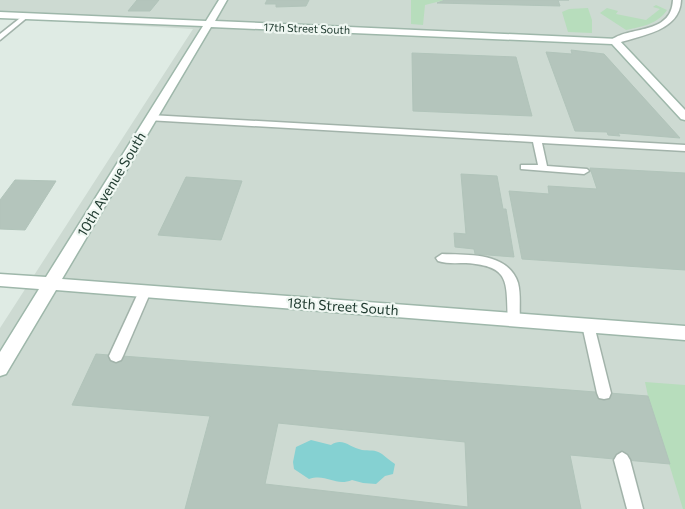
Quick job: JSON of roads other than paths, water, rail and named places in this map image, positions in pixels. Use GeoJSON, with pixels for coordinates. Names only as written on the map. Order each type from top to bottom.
{"type":"FeatureCollection","features":[{"type":"Feature","properties":{"kind":"street","name":"10th Avenue South"},"geometry":{"type":"LineString","coordinates":[[0,368],[223,0]]}},
{"type":"Feature","properties":{"kind":"street"},"geometry":{"type":"LineString","coordinates":[[677,0],[677,12],[661,26],[615,41],[685,117]]}},
{"type":"Feature","properties":{"kind":"street","name":"17th Street South"},"geometry":{"type":"LineString","coordinates":[[0,15],[615,41]]}},
{"type":"Feature","properties":{"kind":"street","name":"18th Street South"},"geometry":{"type":"LineString","coordinates":[[0,280],[685,333]]}},
{"type":"Feature","properties":{"kind":"lane"},"geometry":{"type":"LineString","coordinates":[[0,38],[26,16]]}},
{"type":"Feature","properties":{"kind":"lane"},"geometry":{"type":"LineString","coordinates":[[150,118],[685,148]]}},
{"type":"Feature","properties":{"kind":"lane"},"geometry":{"type":"LineString","coordinates":[[537,139],[543,168]]}},
{"type":"Feature","properties":{"kind":"lane"},"geometry":{"type":"LineString","coordinates":[[524,167],[584,171]]}},
{"type":"Feature","properties":{"kind":"lane"},"geometry":{"type":"LineString","coordinates":[[442,258],[491,262],[503,268],[512,282],[514,319]]}},
{"type":"Feature","properties":{"kind":"lane"},"geometry":{"type":"LineString","coordinates":[[116,356],[145,291]]}},
{"type":"Feature","properties":{"kind":"lane"},"geometry":{"type":"LineString","coordinates":[[588,325],[604,392]]}},
{"type":"Feature","properties":{"kind":"lane"},"geometry":{"type":"LineString","coordinates":[[622,460],[635,509]]}},
{"type":"Feature","properties":{"kind":"water"},"geometry":{"type":"Polygon","coordinates":[[[311,440],[331,445],[339,442],[362,450],[379,452],[395,464],[393,474],[385,476],[376,484],[352,480],[341,482],[321,478],[309,479],[294,469],[293,462],[296,447],[311,440]]]}}]}
